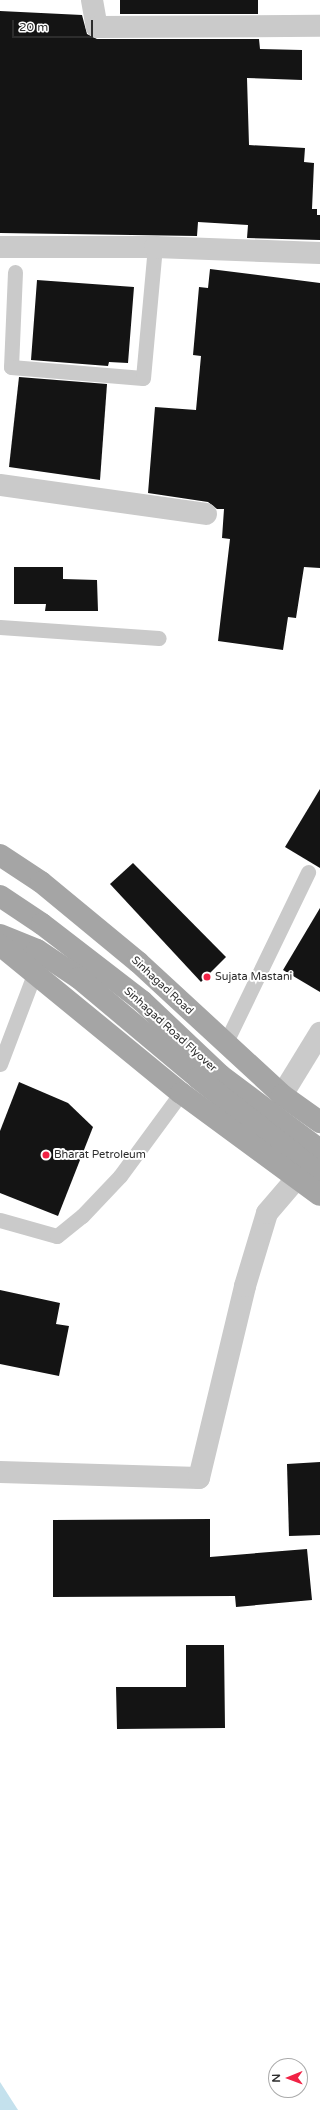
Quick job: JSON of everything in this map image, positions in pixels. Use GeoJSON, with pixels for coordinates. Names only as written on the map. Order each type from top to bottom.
{"type":"FeatureCollection","features":[{"type":"Feature","properties":{"kind":"main road","name":"Sinhagad Road"},"geometry":{"type":"LineString","coordinates":[[0,855],[41,882],[138,962],[225,1044],[282,1095],[320,1122]]}},
{"type":"Feature","properties":{"kind":"main road","name":"Sinhagad Road Flyover"},"geometry":{"type":"LineString","coordinates":[[0,896],[42,924],[142,1001],[220,1075],[320,1150]]}},
{"type":"Feature","properties":{"kind":"main road","name":"Sinhagad Road Flyover"},"geometry":{"type":"LineString","coordinates":[[0,936],[37,950],[79,978],[204,1083],[320,1174]]}},
{"type":"Feature","properties":{"kind":"main road"},"geometry":{"type":"LineString","coordinates":[[0,945],[35,972],[181,1093],[320,1196]]}},
{"type":"Feature","properties":{"kind":"street"},"geometry":{"type":"LineString","coordinates":[[92,0],[97,27],[320,26]]}},
{"type":"Feature","properties":{"kind":"street"},"geometry":{"type":"LineString","coordinates":[[0,247],[155,248],[320,253]]}},
{"type":"Feature","properties":{"kind":"street"},"geometry":{"type":"LineString","coordinates":[[0,485],[206,514]]}},
{"type":"Feature","properties":{"kind":"street"},"geometry":{"type":"LineString","coordinates":[[282,1095],[320,1033]]}},
{"type":"Feature","properties":{"kind":"street"},"geometry":{"type":"LineString","coordinates":[[0,1472],[199,1478],[245,1286],[267,1212],[296,1178]]}},
{"type":"Feature","properties":{"kind":"lane"},"geometry":{"type":"LineString","coordinates":[[15,272],[11,367],[143,378],[155,248]]}},
{"type":"Feature","properties":{"kind":"lane"},"geometry":{"type":"LineString","coordinates":[[0,627],[159,638]]}},
{"type":"Feature","properties":{"kind":"lane"},"geometry":{"type":"LineString","coordinates":[[225,1044],[308,872]]}},
{"type":"Feature","properties":{"kind":"lane"},"geometry":{"type":"LineString","coordinates":[[0,1064],[10,1042],[35,972]]}},
{"type":"Feature","properties":{"kind":"lane"},"geometry":{"type":"LineString","coordinates":[[0,1220],[57,1236],[82,1216],[120,1176],[181,1093]]}},
{"type":"Feature","properties":{"kind":"water"},"geometry":{"type":"Polygon","coordinates":[[[0,2082],[18,2110],[0,2110],[0,2082]]]}},
{"type":"Feature","properties":{"kind":"building"},"geometry":{"type":"Polygon","coordinates":[[[120,0],[258,0],[258,14],[120,14],[120,0]]]}},
{"type":"Feature","properties":{"kind":"building"},"geometry":{"type":"Polygon","coordinates":[[[0,11],[82,15],[87,34],[97,39],[259,39],[260,49],[302,50],[302,80],[247,78],[249,145],[305,148],[304,162],[314,163],[312,209],[317,209],[317,215],[320,215],[320,240],[247,238],[248,225],[198,222],[197,236],[0,233],[0,11]]]}},
{"type":"Feature","properties":{"kind":"building"},"geometry":{"type":"Polygon","coordinates":[[[210,269],[320,283],[320,568],[304,567],[296,618],[288,617],[283,650],[218,641],[230,539],[222,538],[224,509],[217,509],[208,502],[148,493],[155,407],[196,410],[201,356],[193,355],[199,287],[208,288],[210,269]]]}},
{"type":"Feature","properties":{"kind":"building"},"geometry":{"type":"Polygon","coordinates":[[[37,280],[134,287],[128,363],[109,362],[108,366],[31,360],[37,280]]]}},
{"type":"Feature","properties":{"kind":"building"},"geometry":{"type":"Polygon","coordinates":[[[19,377],[107,384],[100,480],[9,467],[19,377]]]}},
{"type":"Feature","properties":{"kind":"building"},"geometry":{"type":"Polygon","coordinates":[[[14,567],[63,567],[63,579],[97,580],[98,611],[45,611],[46,604],[14,604],[14,567]]]}},
{"type":"Feature","properties":{"kind":"building"},"geometry":{"type":"Polygon","coordinates":[[[320,789],[320,868],[285,847],[320,789]]]}},
{"type":"Feature","properties":{"kind":"building"},"geometry":{"type":"Polygon","coordinates":[[[133,863],[226,957],[201,982],[110,884],[133,863]]]}},
{"type":"Feature","properties":{"kind":"building"},"geometry":{"type":"Polygon","coordinates":[[[320,908],[320,992],[283,970],[320,908]]]}},
{"type":"Feature","properties":{"kind":"building"},"geometry":{"type":"Polygon","coordinates":[[[19,1082],[68,1103],[93,1127],[58,1216],[0,1193],[0,1131],[19,1082]]]}},
{"type":"Feature","properties":{"kind":"building"},"geometry":{"type":"Polygon","coordinates":[[[0,1290],[60,1303],[56,1324],[69,1326],[59,1376],[0,1364],[0,1290]]]}},
{"type":"Feature","properties":{"kind":"building"},"geometry":{"type":"Polygon","coordinates":[[[320,1462],[320,1535],[289,1536],[287,1464],[320,1462]]]}},
{"type":"Feature","properties":{"kind":"building"},"geometry":{"type":"Polygon","coordinates":[[[210,1519],[210,1557],[307,1549],[312,1600],[236,1607],[235,1596],[53,1597],[53,1520],[210,1519]]]}},
{"type":"Feature","properties":{"kind":"building"},"geometry":{"type":"Polygon","coordinates":[[[186,1645],[224,1645],[225,1728],[117,1729],[116,1687],[186,1687],[186,1645]]]}},
{"type":"Feature","properties":{"kind":"place","name":"Sujata Mastani"},"geometry":{"type":"Point","coordinates":[207,977]}},
{"type":"Feature","properties":{"kind":"place","name":"Bharat Petroleum"},"geometry":{"type":"Point","coordinates":[46,1155]}}]}
